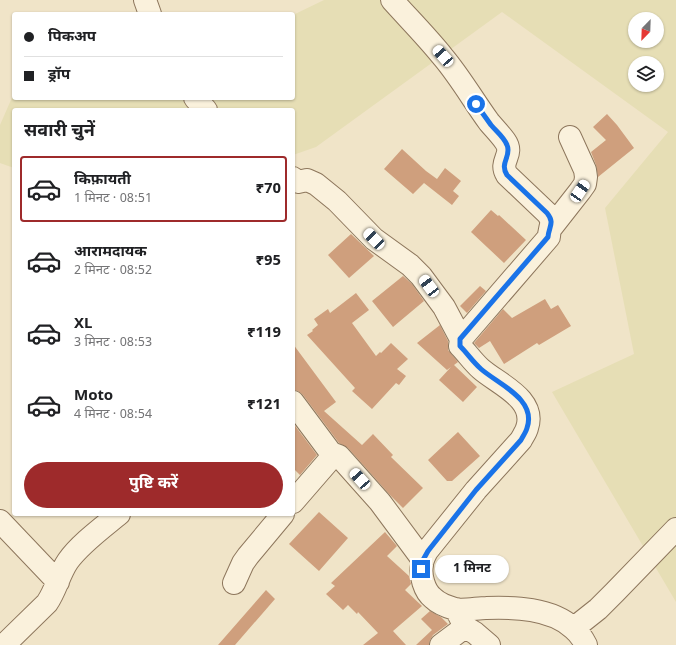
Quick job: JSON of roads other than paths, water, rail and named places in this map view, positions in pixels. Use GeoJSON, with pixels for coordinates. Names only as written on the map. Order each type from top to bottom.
{"type":"FeatureCollection","features":[{"type":"Feature","properties":{"kind":"street"},"geometry":{"type":"LineString","coordinates":[[145,0],[149,12]]}},
{"type":"Feature","properties":{"kind":"street"},"geometry":{"type":"LineString","coordinates":[[392,0],[443,56],[490,123],[505,141],[508,146],[508,155],[504,170],[512,180],[547,213],[551,218],[551,228]]}},
{"type":"Feature","properties":{"kind":"street"},"geometry":{"type":"LineString","coordinates":[[197,100],[204,108]]}},
{"type":"Feature","properties":{"kind":"street"},"geometry":{"type":"LineString","coordinates":[[460,339],[548,237],[551,228],[585,184],[585,170],[570,136]]}},
{"type":"Feature","properties":{"kind":"street"},"geometry":{"type":"LineString","coordinates":[[295,183],[307,180],[316,184],[337,201],[374,239],[410,264],[444,307],[460,339],[460,346],[481,369],[516,394],[525,405],[528,415],[528,423],[527,430],[521,440],[476,490],[428,551],[423,560],[421,569],[423,582],[427,591],[433,598],[461,618],[489,645]]}},
{"type":"Feature","properties":{"kind":"street"},"geometry":{"type":"LineString","coordinates":[[295,405],[331,453],[339,456],[380,502],[423,560]]}},
{"type":"Feature","properties":{"kind":"street"},"geometry":{"type":"LineString","coordinates":[[295,500],[332,457],[331,453]]}},
{"type":"Feature","properties":{"kind":"street"},"geometry":{"type":"LineString","coordinates":[[4,645],[47,603],[53,595],[67,562],[76,551],[117,516]]}},
{"type":"Feature","properties":{"kind":"street"},"geometry":{"type":"LineString","coordinates":[[234,583],[243,563],[281,516]]}},
{"type":"Feature","properties":{"kind":"street"},"geometry":{"type":"LineString","coordinates":[[0,521],[58,582]]}},
{"type":"Feature","properties":{"kind":"street"},"geometry":{"type":"LineString","coordinates":[[441,645],[461,618],[503,608],[530,610],[548,614],[562,620],[580,637],[598,609],[676,529]]}}]}
